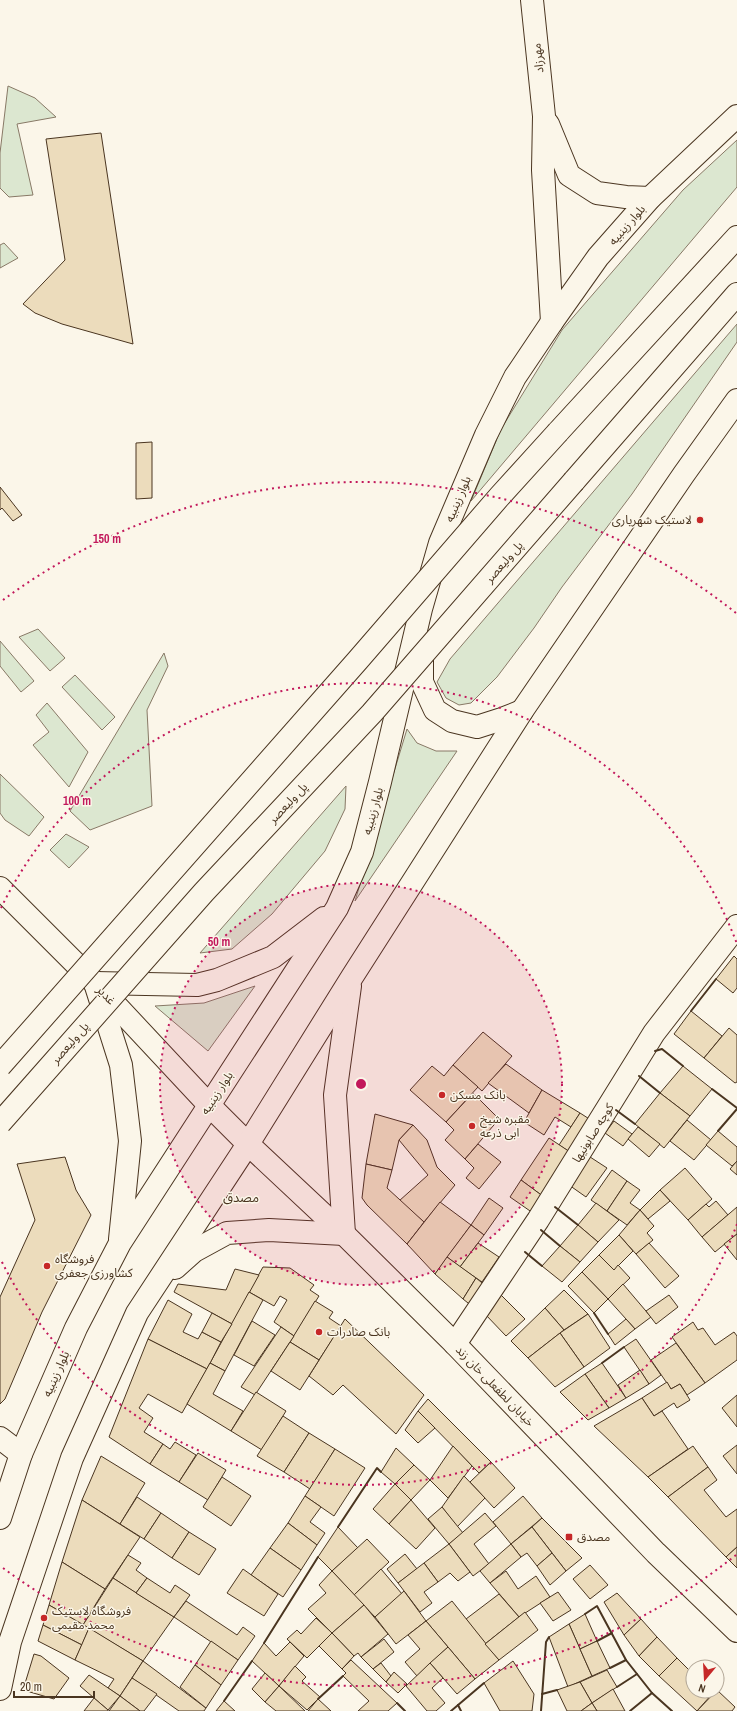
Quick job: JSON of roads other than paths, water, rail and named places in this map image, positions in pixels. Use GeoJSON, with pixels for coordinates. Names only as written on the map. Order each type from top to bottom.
{"type":"FeatureCollection","features":[{"type":"Feature","properties":{"kind":"main road","name":"مهرزاد"},"geometry":{"type":"LineString","coordinates":[[532,0],[544,116]]}},
{"type":"Feature","properties":{"kind":"main road"},"geometry":{"type":"LineString","coordinates":[[544,116],[569,176],[598,193],[626,197],[650,198]]}},
{"type":"Feature","properties":{"kind":"main road"},"geometry":{"type":"LineString","coordinates":[[544,116],[544,170],[552,322]]}},
{"type":"Feature","properties":{"kind":"main road","name":"بلوار زینبیه"},"geometry":{"type":"LineString","coordinates":[[0,1518],[21,1454],[76,1328],[120,1243],[337,908],[362,852],[421,608],[440,544],[486,435],[515,377],[598,257],[650,198],[737,116]]}},
{"type":"Feature","properties":{"kind":"main road"},"geometry":{"type":"LineString","coordinates":[[0,1066],[358,660],[499,497],[737,237]]}},
{"type":"Feature","properties":{"kind":"main road","name":"پل ولیعصر"},"geometry":{"type":"LineString","coordinates":[[0,1123],[204,892],[372,713],[737,294]]}},
{"type":"Feature","properties":{"kind":"main road"},"geometry":{"type":"LineString","coordinates":[[0,1689],[10,1642],[72,1458],[137,1313],[248,1144],[352,977],[522,711],[684,474],[737,400]]}},
{"type":"Feature","properties":{"kind":"main road"},"geometry":{"type":"LineString","coordinates":[[421,608],[422,682],[435,710],[452,721],[477,727],[522,711]]}},
{"type":"Feature","properties":{"kind":"main road","name":"غدیر"},"geometry":{"type":"LineString","coordinates":[[0,888],[95,983],[209,1105],[248,1144]]}},
{"type":"Feature","properties":{"kind":"main road"},"geometry":{"type":"LineString","coordinates":[[120,1243],[130,1141],[121,1065],[95,983],[197,985],[217,980],[273,957],[337,908]]}},
{"type":"Feature","properties":{"kind":"main road","name":"کوچه صابونیها"},"geometry":{"type":"LineString","coordinates":[[455,1344],[538,1220],[654,1033],[737,926]]}},
{"type":"Feature","properties":{"kind":"main road"},"geometry":{"type":"LineString","coordinates":[[150,1292],[194,1251],[227,1233],[269,1230],[344,1234],[335,1095],[352,977]]}},
{"type":"Feature","properties":{"kind":"main road","name":"خیابان لطفعلی خان زند"},"geometry":{"type":"LineString","coordinates":[[248,1144],[344,1234],[455,1344],[656,1554],[737,1631]]}},
{"type":"Feature","properties":{"kind":"main road"},"geometry":{"type":"LineString","coordinates":[[0,1438],[21,1454]]}},
{"type":"Feature","properties":{"kind":"place","name":"لاستیک شهریاری"},"geometry":{"type":"Point","coordinates":[700,520]}},
{"type":"Feature","properties":{"kind":"place","name":"بانک مسکن"},"geometry":{"type":"Point","coordinates":[442,1095]}},
{"type":"Feature","properties":{"kind":"place","name":"مقبره شیخ ابی ذرعه"},"geometry":{"type":"Point","coordinates":[472,1126]}},
{"type":"Feature","properties":{"kind":"place","name":"فروشگاه کشاورزی جعفری"},"geometry":{"type":"Point","coordinates":[47,1266]}},
{"type":"Feature","properties":{"kind":"place","name":"بانک صادرات"},"geometry":{"type":"Point","coordinates":[319,1332]}},
{"type":"Feature","properties":{"kind":"place","name":"مصدق"},"geometry":{"type":"Point","coordinates":[569,1537]}},
{"type":"Feature","properties":{"kind":"place","name":"فروشگاه لاستیک محمد مقیمی"},"geometry":{"type":"Point","coordinates":[44,1618]}},
{"type":"Feature","properties":{"kind":"district","name":"مصدق"},"geometry":{"type":"Point","coordinates":[241,1197]}}]}
